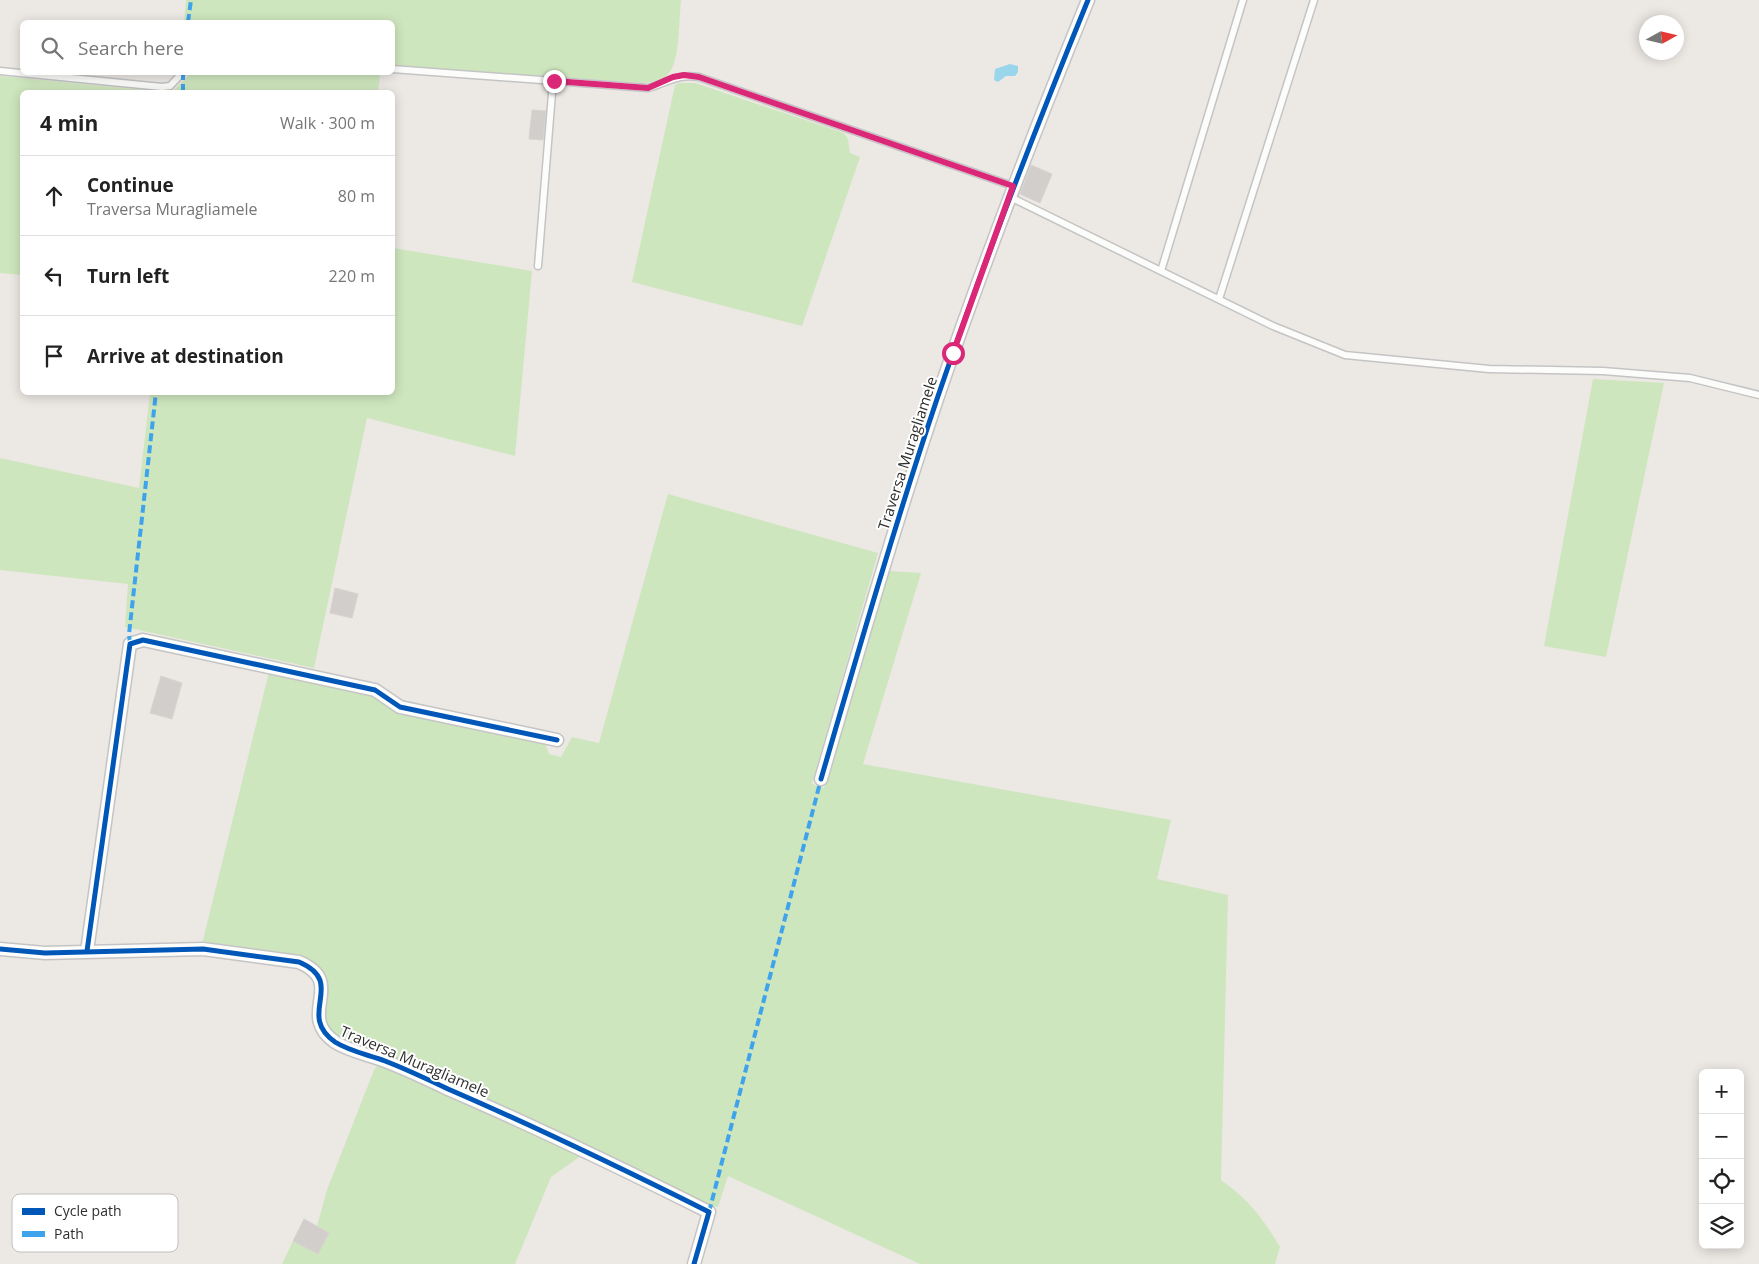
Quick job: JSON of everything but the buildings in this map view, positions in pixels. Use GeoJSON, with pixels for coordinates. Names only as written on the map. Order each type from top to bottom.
{"type":"FeatureCollection","features":[{"type":"Feature","properties":{"kind":"street","name":"Traversa Muragliamele"},"geometry":{"type":"LineString","coordinates":[[821,779],[890,545],[937,400],[1011,191],[1088,0]]}},
{"type":"Feature","properties":{"kind":"street"},"geometry":{"type":"LineString","coordinates":[[87,951],[113,782],[130,644],[143,640],[374,690],[400,707],[557,740]]}},
{"type":"Feature","properties":{"kind":"street","name":"Traversa Muragliamele"},"geometry":{"type":"LineString","coordinates":[[0,949],[45,954],[204,948],[299,962],[318,972],[322,981],[319,1023],[323,1032],[337,1043],[386,1062],[551,1134],[709,1212],[694,1264]]}},
{"type":"Feature","properties":{"kind":"lane"},"geometry":{"type":"LineString","coordinates":[[1161,271],[1243,0]]}},
{"type":"Feature","properties":{"kind":"lane"},"geometry":{"type":"LineString","coordinates":[[1219,299],[1314,0]]}},
{"type":"Feature","properties":{"kind":"lane"},"geometry":{"type":"LineString","coordinates":[[395,69],[648,88],[673,77],[684,75],[699,77],[1011,191],[1161,271],[1272,326],[1345,355],[1489,369],[1603,371],[1690,378],[1759,395]]}},
{"type":"Feature","properties":{"kind":"lane"},"geometry":{"type":"LineString","coordinates":[[0,71],[20,73]]}},
{"type":"Feature","properties":{"kind":"lane"},"geometry":{"type":"LineString","coordinates":[[40,75],[162,87],[170,86],[180,75]]}},
{"type":"Feature","properties":{"kind":"lane"},"geometry":{"type":"LineString","coordinates":[[538,266],[554,81]]}},
{"type":"Feature","properties":{"kind":"green space"},"geometry":{"type":"Polygon","coordinates":[[[186,0],[681,0],[677,49],[673,67],[661,79],[644,83],[395,66],[395,20],[184,20],[186,0]]]}},
{"type":"Feature","properties":{"kind":"green space"},"geometry":{"type":"Polygon","coordinates":[[[189,75],[380,75],[378,90],[174,90],[189,75]]]}},
{"type":"Feature","properties":{"kind":"green space"},"geometry":{"type":"Polygon","coordinates":[[[0,76],[145,90],[20,90],[20,275],[0,273],[0,76]]]}},
{"type":"Feature","properties":{"kind":"green space"},"geometry":{"type":"Polygon","coordinates":[[[679,83],[695,83],[844,133],[848,139],[850,153],[860,157],[802,326],[632,282],[675,85],[679,83]]]}},
{"type":"Feature","properties":{"kind":"green space"},"geometry":{"type":"Polygon","coordinates":[[[395,248],[532,271],[515,456],[367,418],[314,668],[125,627],[128,584],[0,570],[0,458],[139,488],[150,395],[395,395],[395,248]]]}},
{"type":"Feature","properties":{"kind":"green space"},"geometry":{"type":"Polygon","coordinates":[[[1593,379],[1664,383],[1606,657],[1544,646],[1593,379]]]}},
{"type":"Feature","properties":{"kind":"green space"},"geometry":{"type":"Polygon","coordinates":[[[668,494],[878,553],[812,784],[824,788],[889,571],[921,573],[863,764],[1171,820],[1157,879],[1228,895],[1221,1180],[1247,1202],[1273,1236],[1280,1247],[1275,1264],[920,1264],[728,1176],[718,1207],[705,1205],[451,1083],[341,1039],[325,1028],[326,998],[324,979],[315,964],[307,958],[206,944],[203,940],[269,672],[372,695],[545,743],[549,754],[561,757],[572,737],[599,743],[668,494]]]}},
{"type":"Feature","properties":{"kind":"green space"},"geometry":{"type":"Polygon","coordinates":[[[379,1064],[581,1156],[551,1177],[515,1264],[282,1264],[293,1241],[318,1254],[329,1233],[317,1226],[327,1190],[374,1070],[379,1064]]]}},
{"type":"Feature","properties":{"kind":"water"},"geometry":{"type":"Polygon","coordinates":[[[1010,64],[1018,66],[1018,72],[1015,76],[1006,76],[998,82],[994,80],[995,69],[1010,64]]]}},
{"type":"Feature","properties":{"kind":"marked path"},"geometry":{"type":"LineString","coordinates":[[188,20],[191,0]]}},
{"type":"Feature","properties":{"kind":"marked path"},"geometry":{"type":"LineString","coordinates":[[183,75],[183,90]]}},
{"type":"Feature","properties":{"kind":"marked path"},"geometry":{"type":"LineString","coordinates":[[130,644],[129,634],[156,395]]}},
{"type":"Feature","properties":{"kind":"marked path"},"geometry":{"type":"LineString","coordinates":[[709,1212],[821,779]]}},
{"type":"Feature","properties":{"kind":"cycle path"},"geometry":{"type":"LineString","coordinates":[[821,779],[863,636],[937,399],[1009,198],[1088,0]]}},
{"type":"Feature","properties":{"kind":"cycle path"},"geometry":{"type":"LineString","coordinates":[[87,951],[130,644],[143,640],[375,690],[400,707],[557,740]]}},
{"type":"Feature","properties":{"kind":"cycle path"},"geometry":{"type":"LineString","coordinates":[[0,949],[45,953],[203,949],[299,962],[313,970],[320,979],[319,1021],[324,1031],[335,1042],[401,1067],[514,1118],[709,1212],[694,1264]]}},
{"type":"Feature","properties":{"kind":"route"},"geometry":{"type":"LineString","coordinates":[[554,81],[648,88],[661,84],[673,77],[684,75],[699,77],[1013,186],[953,353]]}}]}
